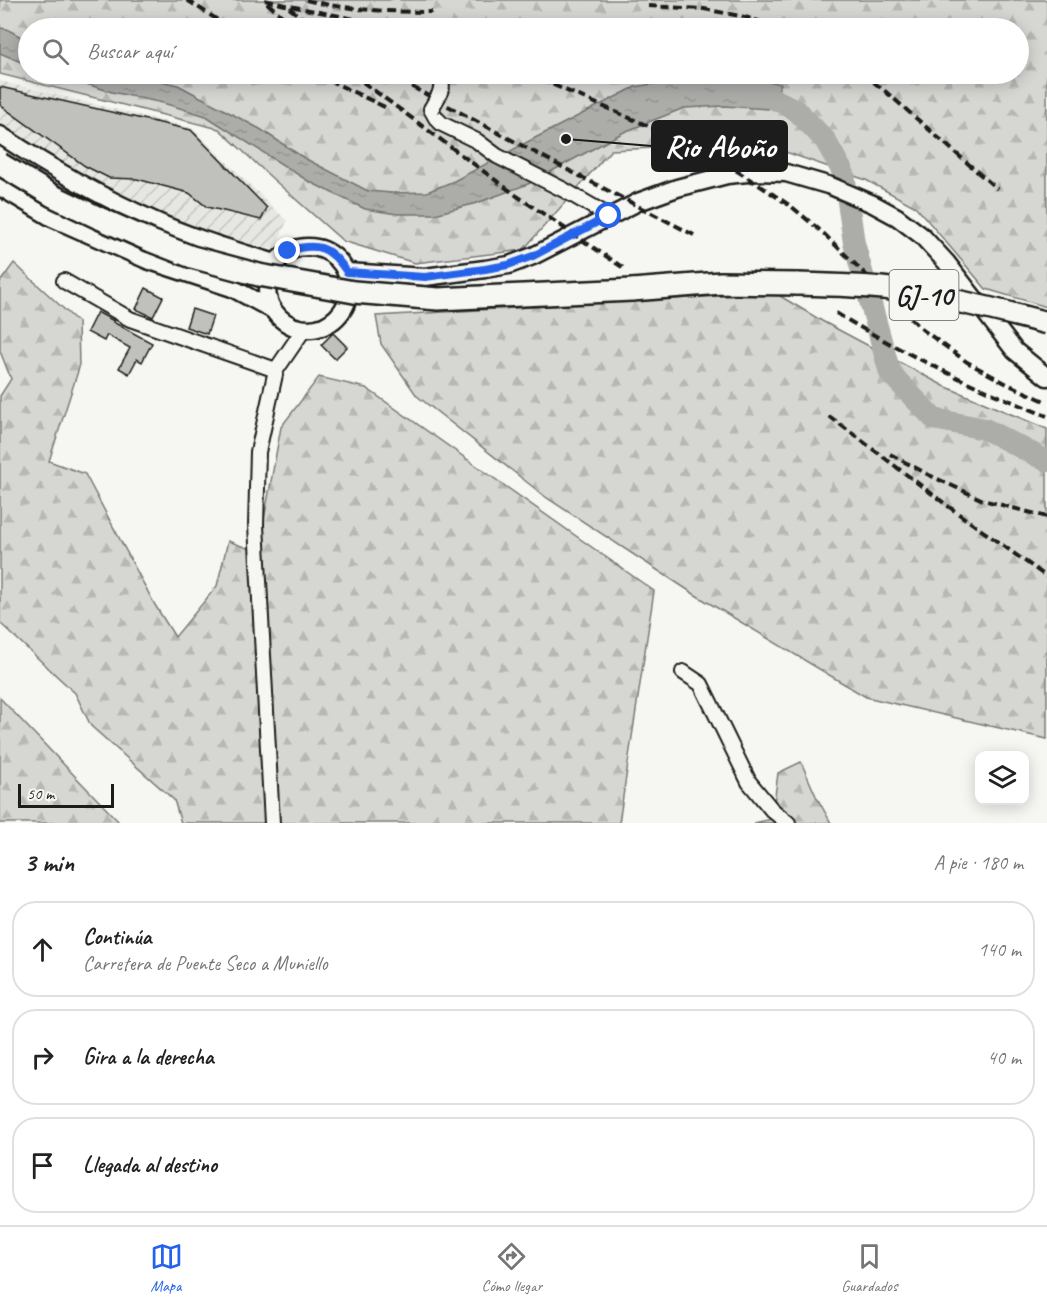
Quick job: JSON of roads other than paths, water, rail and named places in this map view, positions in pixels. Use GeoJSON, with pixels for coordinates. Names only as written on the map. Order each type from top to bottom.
{"type":"FeatureCollection","features":[{"type":"Feature","properties":{"kind":"highway","name":"GJ-10"},"geometry":{"type":"LineString","coordinates":[[0,164],[53,196],[151,241],[192,256],[259,275],[354,292],[438,299],[632,290],[721,283],[850,285],[899,290],[1047,323]]}},
{"type":"Feature","properties":{"kind":"street"},"geometry":{"type":"LineString","coordinates":[[441,84],[439,95],[432,109],[442,124],[477,141],[497,156],[609,216]]}},
{"type":"Feature","properties":{"kind":"street"},"geometry":{"type":"LineString","coordinates":[[0,135],[88,188],[153,220],[215,244],[275,262]]}},
{"type":"Feature","properties":{"kind":"street"},"geometry":{"type":"LineString","coordinates":[[347,272],[425,277],[508,265],[533,256],[638,202],[677,188],[727,175],[758,172],[786,173],[831,186],[873,204],[897,217],[922,236],[946,262],[1015,351],[1047,377]]}},
{"type":"Feature","properties":{"kind":"street"},"geometry":{"type":"LineString","coordinates":[[0,187],[52,218],[147,260],[232,288],[273,310]]}},
{"type":"Feature","properties":{"kind":"street"},"geometry":{"type":"LineString","coordinates":[[305,246],[322,248],[337,257],[347,272],[350,286],[348,300],[342,312],[332,322],[319,328],[304,329],[286,323],[273,310],[268,298],[269,273],[275,262],[288,251],[305,246]]}},
{"type":"Feature","properties":{"kind":"street"},"geometry":{"type":"LineString","coordinates":[[64,281],[130,319],[276,370]]}},
{"type":"Feature","properties":{"kind":"street"},"geometry":{"type":"LineString","coordinates":[[272,823],[256,525],[258,452],[276,370],[304,329]]}},
{"type":"Feature","properties":{"kind":"street"},"geometry":{"type":"LineString","coordinates":[[683,672],[701,684],[749,782],[772,810],[789,823]]}},
{"type":"Feature","properties":{"kind":"water"},"geometry":{"type":"Polygon","coordinates":[[[0,28],[18,35],[18,61],[0,53],[0,28]]]}},
{"type":"Feature","properties":{"kind":"water"},"geometry":{"type":"Polygon","coordinates":[[[86,84],[178,85],[260,129],[304,158],[368,191],[392,193],[427,192],[454,181],[635,87],[652,84],[781,84],[768,109],[724,106],[684,108],[624,132],[528,184],[477,203],[435,214],[397,214],[365,209],[308,181],[206,116],[163,103],[86,84]]]}},
{"type":"Feature","properties":{"kind":"waterway"},"geometry":{"type":"LineString","coordinates":[[744,91],[764,94],[796,110],[825,140],[844,174],[854,243],[890,373],[934,419],[985,429],[1047,461]]}},
{"type":"Feature","properties":{"kind":"tunnel"},"geometry":{"type":"LineString","coordinates":[[392,0],[397,18]]}},
{"type":"Feature","properties":{"kind":"railway"},"geometry":{"type":"LineString","coordinates":[[187,0],[215,18]]}},
{"type":"Feature","properties":{"kind":"railway"},"geometry":{"type":"LineString","coordinates":[[265,0],[349,18]]}},
{"type":"Feature","properties":{"kind":"railway"},"geometry":{"type":"LineString","coordinates":[[306,0],[369,10],[432,12]]}},
{"type":"Feature","properties":{"kind":"railway"},"geometry":{"type":"LineString","coordinates":[[267,3],[284,18]]}},
{"type":"Feature","properties":{"kind":"railway"},"geometry":{"type":"LineString","coordinates":[[648,6],[704,9],[748,18]]}},
{"type":"Feature","properties":{"kind":"railway"},"geometry":{"type":"LineString","coordinates":[[289,8],[302,18]]}},
{"type":"Feature","properties":{"kind":"railway"},"geometry":{"type":"LineString","coordinates":[[337,84],[389,109]]}},
{"type":"Feature","properties":{"kind":"railway"},"geometry":{"type":"LineString","coordinates":[[366,84],[517,196],[625,269]]}},
{"type":"Feature","properties":{"kind":"railway"},"geometry":{"type":"LineString","coordinates":[[407,84],[694,235]]}},
{"type":"Feature","properties":{"kind":"railway"},"geometry":{"type":"LineString","coordinates":[[551,84],[704,150],[762,187],[792,207],[821,231],[923,330],[967,362],[1047,402]]}},
{"type":"Feature","properties":{"kind":"railway"},"geometry":{"type":"LineString","coordinates":[[876,84],[997,189]]}},
{"type":"Feature","properties":{"kind":"railway"},"geometry":{"type":"LineString","coordinates":[[836,313],[940,369],[1047,416]]}},
{"type":"Feature","properties":{"kind":"railway"},"geometry":{"type":"LineString","coordinates":[[829,416],[1047,577]]}},
{"type":"Feature","properties":{"kind":"railway"},"geometry":{"type":"LineString","coordinates":[[890,454],[983,500],[1047,517]]}},
{"type":"Feature","properties":{"kind":"place","name":"Rio Aboño"},"geometry":{"type":"Point","coordinates":[566,139]}}]}
